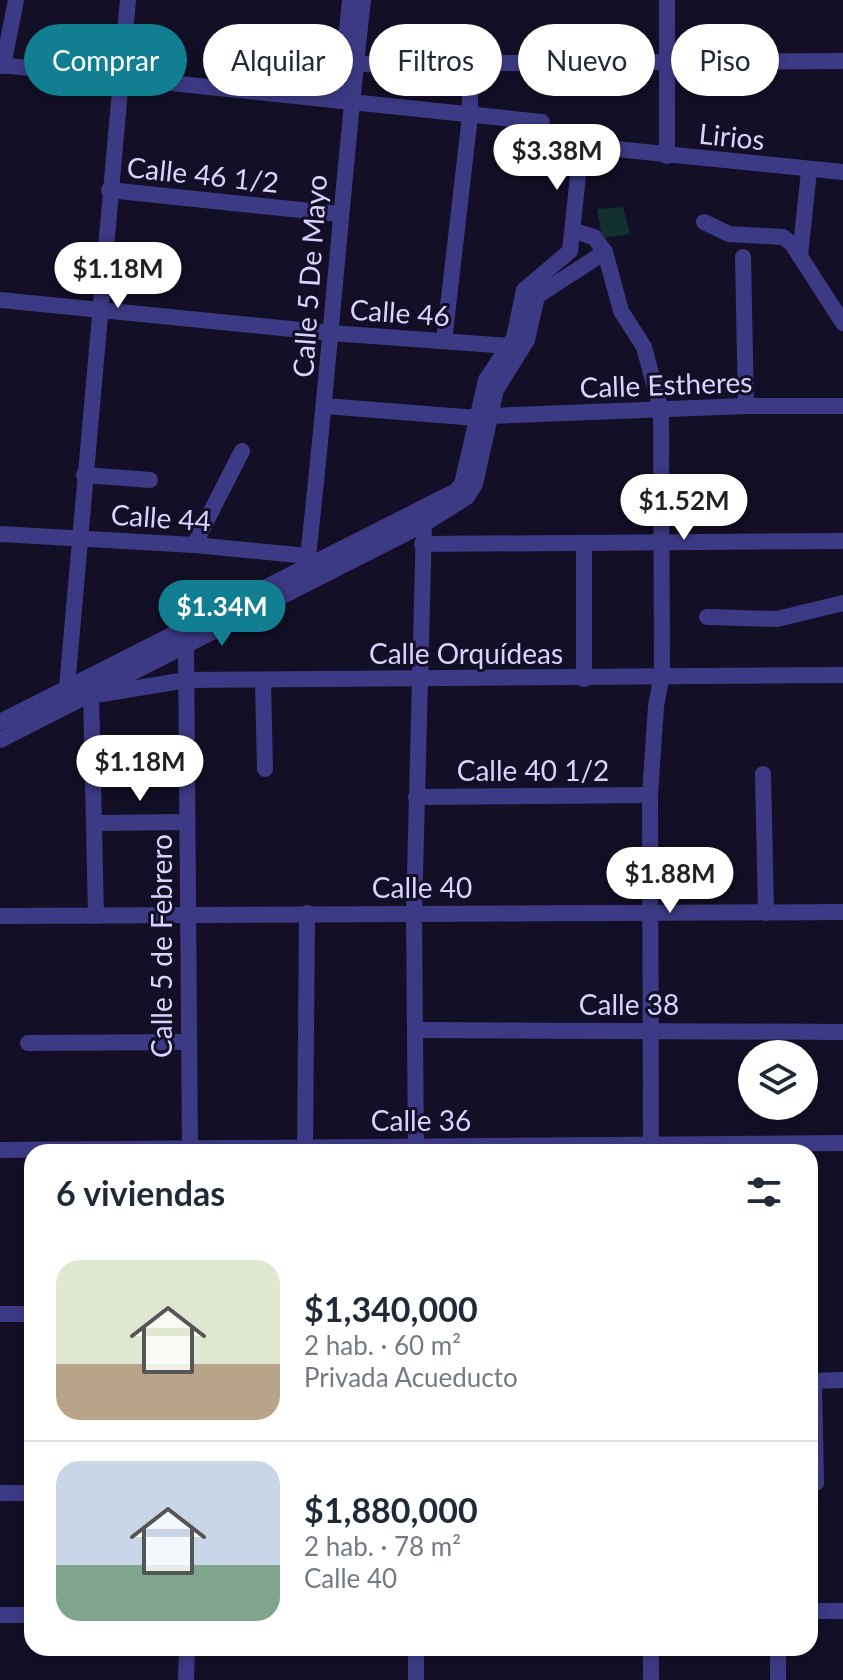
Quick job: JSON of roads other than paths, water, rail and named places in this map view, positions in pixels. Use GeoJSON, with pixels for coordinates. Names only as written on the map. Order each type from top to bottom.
{"type":"FeatureCollection","features":[{"type":"Feature","properties":{"kind":"street"},"geometry":{"type":"LineString","coordinates":[[16,0],[2,65],[24,68]]}},
{"type":"Feature","properties":{"kind":"street"},"geometry":{"type":"LineString","coordinates":[[126,24],[128,0]]}},
{"type":"Feature","properties":{"kind":"street"},"geometry":{"type":"LineString","coordinates":[[345,101],[350,0]]}},
{"type":"Feature","properties":{"kind":"street","name":"Calle 5 De Mayo"},"geometry":{"type":"LineString","coordinates":[[312,559],[331,333],[345,101],[356,64],[363,0]]}},
{"type":"Feature","properties":{"kind":"street"},"geometry":{"type":"LineString","coordinates":[[667,0],[667,156]]}},
{"type":"Feature","properties":{"kind":"street"},"geometry":{"type":"LineString","coordinates":[[502,63],[843,61]]}},
{"type":"Feature","properties":{"kind":"street"},"geometry":{"type":"LineString","coordinates":[[356,64],[369,64]]}},
{"type":"Feature","properties":{"kind":"street"},"geometry":{"type":"LineString","coordinates":[[187,85],[542,122]]}},
{"type":"Feature","properties":{"kind":"street"},"geometry":{"type":"LineString","coordinates":[[67,687],[98,310],[120,96]]}},
{"type":"Feature","properties":{"kind":"street"},"geometry":{"type":"LineString","coordinates":[[444,341],[470,96]]}},
{"type":"Feature","properties":{"kind":"street","name":"Lirios"},"geometry":{"type":"LineString","coordinates":[[616,149],[809,171],[843,172]]}},
{"type":"Feature","properties":{"kind":"street"},"geometry":{"type":"LineString","coordinates":[[0,722],[67,687],[186,644],[472,491],[484,417],[486,380],[517,329],[524,290],[566,258],[574,231],[580,157]]}},
{"type":"Feature","properties":{"kind":"street"},"geometry":{"type":"LineString","coordinates":[[800,256],[809,171]]}},
{"type":"Feature","properties":{"kind":"street","name":"Calle 46 1/2"},"geometry":{"type":"LineString","coordinates":[[109,190],[339,214]]}},
{"type":"Feature","properties":{"kind":"street"},"geometry":{"type":"LineString","coordinates":[[704,222],[729,234],[783,237],[800,256],[843,323]]}},
{"type":"Feature","properties":{"kind":"street"},"geometry":{"type":"LineString","coordinates":[[574,231],[594,237],[605,252],[621,311],[644,347],[661,410],[664,543],[662,675],[656,706],[650,795],[651,1144]]}},
{"type":"Feature","properties":{"kind":"street"},"geometry":{"type":"LineString","coordinates":[[484,417],[504,375],[527,340],[537,296],[605,252]]}},
{"type":"Feature","properties":{"kind":"street"},"geometry":{"type":"LineString","coordinates":[[743,257],[746,406]]}},
{"type":"Feature","properties":{"kind":"street","name":"Calle 46"},"geometry":{"type":"LineString","coordinates":[[0,300],[331,333],[509,346]]}},
{"type":"Feature","properties":{"kind":"street","name":"Calle Estheres"},"geometry":{"type":"LineString","coordinates":[[325,406],[484,417],[746,406],[843,406]]}},
{"type":"Feature","properties":{"kind":"street"},"geometry":{"type":"LineString","coordinates":[[194,545],[242,451]]}},
{"type":"Feature","properties":{"kind":"street"},"geometry":{"type":"LineString","coordinates":[[84,475],[150,480]]}},
{"type":"Feature","properties":{"kind":"street"},"geometry":{"type":"LineString","coordinates":[[0,740],[91,694],[138,660],[312,559],[422,518]]}},
{"type":"Feature","properties":{"kind":"street"},"geometry":{"type":"LineString","coordinates":[[416,1144],[414,913],[422,518]]}},
{"type":"Feature","properties":{"kind":"street","name":"Calle 44"},"geometry":{"type":"LineString","coordinates":[[0,534],[194,545],[312,559]]}},
{"type":"Feature","properties":{"kind":"street"},"geometry":{"type":"LineString","coordinates":[[422,544],[843,541]]}},
{"type":"Feature","properties":{"kind":"street"},"geometry":{"type":"LineString","coordinates":[[584,543],[584,679]]}},
{"type":"Feature","properties":{"kind":"street"},"geometry":{"type":"LineString","coordinates":[[707,617],[777,619],[843,603]]}},
{"type":"Feature","properties":{"kind":"street","name":"Calle 5 de Febrero"},"geometry":{"type":"LineString","coordinates":[[186,644],[190,1144]]}},
{"type":"Feature","properties":{"kind":"street","name":"Calle Orquídeas"},"geometry":{"type":"LineString","coordinates":[[91,694],[186,680],[843,675]]}},
{"type":"Feature","properties":{"kind":"street"},"geometry":{"type":"LineString","coordinates":[[263,681],[265,769]]}},
{"type":"Feature","properties":{"kind":"street"},"geometry":{"type":"LineString","coordinates":[[91,694],[96,916]]}},
{"type":"Feature","properties":{"kind":"street"},"geometry":{"type":"LineString","coordinates":[[763,774],[766,913]]}},
{"type":"Feature","properties":{"kind":"street","name":"Calle 40 1/2"},"geometry":{"type":"LineString","coordinates":[[416,797],[650,795]]}},
{"type":"Feature","properties":{"kind":"street"},"geometry":{"type":"LineString","coordinates":[[94,823],[187,822]]}},
{"type":"Feature","properties":{"kind":"street","name":"Calle 40"},"geometry":{"type":"LineString","coordinates":[[0,916],[843,912]]}},
{"type":"Feature","properties":{"kind":"street"},"geometry":{"type":"LineString","coordinates":[[305,1144],[307,913]]}},
{"type":"Feature","properties":{"kind":"street","name":"Calle 38"},"geometry":{"type":"LineString","coordinates":[[415,1030],[843,1032]]}},
{"type":"Feature","properties":{"kind":"street"},"geometry":{"type":"LineString","coordinates":[[28,1043],[187,1042]]}},
{"type":"Feature","properties":{"kind":"street","name":"Calle 36"},"geometry":{"type":"LineString","coordinates":[[805,1144],[843,1143]]}},
{"type":"Feature","properties":{"kind":"street","name":"Calle 36"},"geometry":{"type":"LineString","coordinates":[[0,1150],[24,1150]]}},
{"type":"Feature","properties":{"kind":"street"},"geometry":{"type":"LineString","coordinates":[[0,1314],[24,1314]]}},
{"type":"Feature","properties":{"kind":"street"},"geometry":{"type":"LineString","coordinates":[[818,1381],[843,1380]]}},
{"type":"Feature","properties":{"kind":"street"},"geometry":{"type":"LineString","coordinates":[[0,1493],[24,1493]]}},
{"type":"Feature","properties":{"kind":"street"},"geometry":{"type":"LineString","coordinates":[[818,1611],[843,1611]]}},
{"type":"Feature","properties":{"kind":"street"},"geometry":{"type":"LineString","coordinates":[[0,1615],[24,1615]]}},
{"type":"Feature","properties":{"kind":"street"},"geometry":{"type":"LineString","coordinates":[[186,1680],[187,1656]]}},
{"type":"Feature","properties":{"kind":"street"},"geometry":{"type":"LineString","coordinates":[[416,1656],[416,1680]]}},
{"type":"Feature","properties":{"kind":"street"},"geometry":{"type":"LineString","coordinates":[[651,1656],[651,1680]]}},
{"type":"Feature","properties":{"kind":"street"},"geometry":{"type":"LineString","coordinates":[[778,1656],[778,1680]]}}]}
